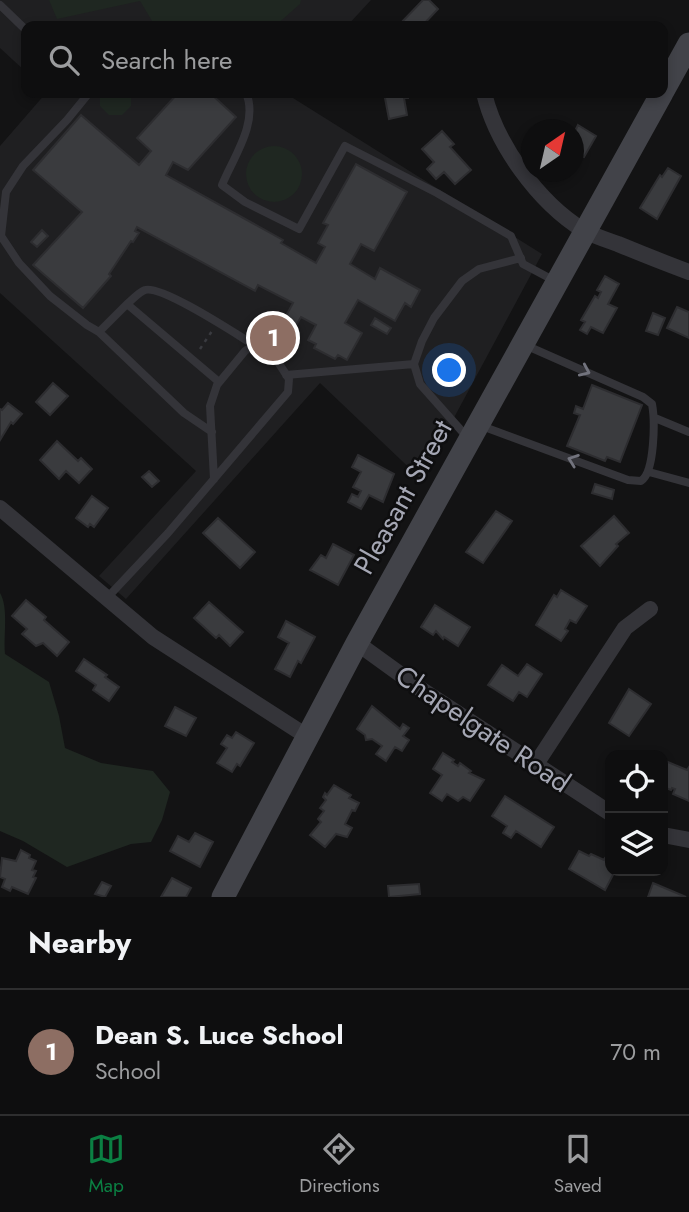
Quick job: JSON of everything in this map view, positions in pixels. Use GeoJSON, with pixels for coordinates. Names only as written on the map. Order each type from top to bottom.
{"type":"FeatureCollection","features":[{"type":"Feature","properties":{"kind":"main road","name":"Pleasant Street"},"geometry":{"type":"LineString","coordinates":[[668,81],[689,44]]}},
{"type":"Feature","properties":{"kind":"main road","name":"Pleasant Street"},"geometry":{"type":"LineString","coordinates":[[223,897],[356,643],[659,98]]}},
{"type":"Feature","properties":{"kind":"street"},"geometry":{"type":"LineString","coordinates":[[485,98],[493,126],[514,159],[537,190],[584,231],[689,272]]}},
{"type":"Feature","properties":{"kind":"street"},"geometry":{"type":"LineString","coordinates":[[0,508],[162,643],[308,737]]}},
{"type":"Feature","properties":{"kind":"street"},"geometry":{"type":"LineString","coordinates":[[536,764],[625,628],[650,609]]}},
{"type":"Feature","properties":{"kind":"street","name":"Chapelgate Road"},"geometry":{"type":"LineString","coordinates":[[356,643],[422,690],[605,810]]}},
{"type":"Feature","properties":{"kind":"street"},"geometry":{"type":"LineString","coordinates":[[668,836],[689,840]]}},
{"type":"Feature","properties":{"kind":"lane"},"geometry":{"type":"LineString","coordinates":[[0,5],[21,25]]}},
{"type":"Feature","properties":{"kind":"lane"},"geometry":{"type":"LineString","coordinates":[[85,98],[67,121],[23,166],[6,192],[1,236],[19,263],[50,296],[99,332],[184,413],[212,432]]}},
{"type":"Feature","properties":{"kind":"lane"},"geometry":{"type":"LineString","coordinates":[[248,98],[250,118],[222,185],[245,202],[299,229],[345,146],[437,193],[511,236],[523,264],[557,283]]}},
{"type":"Feature","properties":{"kind":"lane"},"geometry":{"type":"LineString","coordinates":[[520,258],[479,269],[462,281],[434,318],[422,341],[414,364],[420,384],[473,432],[628,480],[641,481],[649,472],[655,418],[652,404],[643,397],[522,344]]}},
{"type":"Feature","properties":{"kind":"lane"},"geometry":{"type":"LineString","coordinates":[[99,332],[144,290],[154,290],[218,323],[276,359],[289,379],[288,392],[106,599]]}},
{"type":"Feature","properties":{"kind":"lane"},"geometry":{"type":"LineString","coordinates":[[127,304],[219,382]]}},
{"type":"Feature","properties":{"kind":"lane"},"geometry":{"type":"LineString","coordinates":[[214,479],[209,406],[219,382],[254,345]]}},
{"type":"Feature","properties":{"kind":"lane"},"geometry":{"type":"LineString","coordinates":[[286,375],[414,364]]}},
{"type":"Feature","properties":{"kind":"lane"},"geometry":{"type":"LineString","coordinates":[[655,418],[689,432]]}},
{"type":"Feature","properties":{"kind":"lane"},"geometry":{"type":"LineString","coordinates":[[649,472],[689,484]]}},
{"type":"Feature","properties":{"kind":"path"},"geometry":{"type":"LineString","coordinates":[[192,360],[218,323]]}},
{"type":"Feature","properties":{"kind":"shaded area"},"geometry":{"type":"Polygon","coordinates":[[[0,0],[371,0],[352,21],[21,21],[21,67],[0,48],[0,0]]]}},
{"type":"Feature","properties":{"kind":"shaded area"},"geometry":{"type":"Polygon","coordinates":[[[49,0],[301,0],[281,21],[152,21],[140,1],[57,19],[49,0]]]}},
{"type":"Feature","properties":{"kind":"shaded area"},"geometry":{"type":"Polygon","coordinates":[[[42,98],[293,98],[542,254],[421,479],[320,383],[126,599],[99,576],[196,471],[0,293],[0,146],[42,98]]]}},
{"type":"Feature","properties":{"kind":"shaded area"},"geometry":{"type":"Polygon","coordinates":[[[100,98],[131,98],[131,106],[122,115],[109,115],[100,106],[100,98]]]}},
{"type":"Feature","properties":{"kind":"shaded area"},"geometry":{"type":"Polygon","coordinates":[[[274,146],[289,151],[297,159],[302,174],[297,189],[289,197],[274,202],[259,197],[251,189],[246,174],[251,159],[259,151],[274,146]]]}},
{"type":"Feature","properties":{"kind":"shaded area"},"geometry":{"type":"Polygon","coordinates":[[[0,593],[5,614],[5,654],[49,682],[65,748],[101,763],[153,771],[170,792],[162,820],[151,842],[131,844],[67,867],[0,831],[0,593]]]}},
{"type":"Feature","properties":{"kind":"building"},"geometry":{"type":"Polygon","coordinates":[[[423,0],[429,0],[438,9],[427,21],[403,21],[423,0]]]}},
{"type":"Feature","properties":{"kind":"building"},"geometry":{"type":"Polygon","coordinates":[[[173,98],[215,98],[236,117],[188,170],[173,162],[166,175],[283,240],[281,243],[316,263],[325,247],[318,243],[328,225],[323,223],[356,164],[407,192],[374,251],[361,244],[350,264],[375,279],[380,268],[420,290],[411,307],[405,303],[395,321],[358,300],[345,323],[362,333],[347,360],[338,355],[335,359],[314,348],[316,344],[308,340],[316,325],[301,317],[292,332],[299,337],[294,343],[271,331],[273,322],[281,325],[293,303],[258,285],[255,291],[137,227],[135,231],[139,233],[109,274],[111,276],[83,308],[33,265],[82,212],[33,170],[81,115],[139,165],[151,151],[137,138],[173,98]]]}},
{"type":"Feature","properties":{"kind":"building"},"geometry":{"type":"Polygon","coordinates":[[[385,98],[404,98],[407,115],[389,119],[385,98]]]}},
{"type":"Feature","properties":{"kind":"building"},"geometry":{"type":"Polygon","coordinates":[[[584,129],[596,136],[584,157],[584,129]]]}},
{"type":"Feature","properties":{"kind":"building"},"geometry":{"type":"Polygon","coordinates":[[[442,131],[454,144],[450,147],[471,170],[455,184],[444,172],[436,179],[427,169],[434,162],[422,149],[442,131]]]}},
{"type":"Feature","properties":{"kind":"building"},"geometry":{"type":"Polygon","coordinates":[[[668,168],[681,176],[657,219],[640,208],[660,175],[662,177],[668,168]]]}},
{"type":"Feature","properties":{"kind":"building"},"geometry":{"type":"Polygon","coordinates":[[[42,230],[48,236],[37,247],[31,242],[42,230]]]}},
{"type":"Feature","properties":{"kind":"building"},"geometry":{"type":"Polygon","coordinates":[[[605,276],[619,284],[608,304],[617,308],[603,333],[591,327],[587,334],[580,330],[585,322],[581,320],[595,296],[598,298],[601,292],[597,290],[605,276]]]}},
{"type":"Feature","properties":{"kind":"building"},"geometry":{"type":"Polygon","coordinates":[[[677,307],[689,312],[689,338],[667,328],[677,307]]]}},
{"type":"Feature","properties":{"kind":"building"},"geometry":{"type":"Polygon","coordinates":[[[653,313],[665,318],[658,335],[646,331],[653,313]]]}},
{"type":"Feature","properties":{"kind":"building"},"geometry":{"type":"Polygon","coordinates":[[[375,318],[391,328],[387,334],[371,325],[375,318]]]}},
{"type":"Feature","properties":{"kind":"building"},"geometry":{"type":"Polygon","coordinates":[[[53,383],[68,396],[50,415],[36,402],[53,383]]]}},
{"type":"Feature","properties":{"kind":"building"},"geometry":{"type":"Polygon","coordinates":[[[592,385],[642,405],[620,462],[607,457],[605,461],[567,446],[580,415],[574,413],[576,406],[583,409],[592,385]]]}},
{"type":"Feature","properties":{"kind":"building"},"geometry":{"type":"Polygon","coordinates":[[[8,403],[22,414],[13,424],[11,422],[0,440],[0,409],[8,403]]]}},
{"type":"Feature","properties":{"kind":"building"},"geometry":{"type":"Polygon","coordinates":[[[57,441],[78,461],[81,458],[92,469],[79,483],[66,471],[59,479],[40,460],[57,441]]]}},
{"type":"Feature","properties":{"kind":"building"},"geometry":{"type":"Polygon","coordinates":[[[358,455],[394,474],[383,502],[369,495],[361,509],[348,502],[352,494],[358,497],[361,491],[353,487],[361,472],[352,467],[358,455]]]}},
{"type":"Feature","properties":{"kind":"building"},"geometry":{"type":"Polygon","coordinates":[[[149,471],[159,481],[152,487],[142,477],[149,471]]]}},
{"type":"Feature","properties":{"kind":"building"},"geometry":{"type":"Polygon","coordinates":[[[595,484],[614,490],[612,499],[592,493],[595,484]]]}},
{"type":"Feature","properties":{"kind":"building"},"geometry":{"type":"Polygon","coordinates":[[[92,496],[108,508],[94,527],[90,524],[88,527],[76,518],[92,496]]]}},
{"type":"Feature","properties":{"kind":"building"},"geometry":{"type":"Polygon","coordinates":[[[496,511],[512,521],[483,563],[466,552],[496,511]]]}},
{"type":"Feature","properties":{"kind":"building"},"geometry":{"type":"Polygon","coordinates":[[[614,516],[629,533],[616,544],[618,546],[600,566],[581,546],[614,516]]]}},
{"type":"Feature","properties":{"kind":"building"},"geometry":{"type":"Polygon","coordinates":[[[218,518],[255,552],[240,568],[203,533],[218,518]]]}},
{"type":"Feature","properties":{"kind":"building"},"geometry":{"type":"Polygon","coordinates":[[[333,544],[354,555],[338,585],[310,570],[321,555],[326,558],[333,544]]]}},
{"type":"Feature","properties":{"kind":"building"},"geometry":{"type":"Polygon","coordinates":[[[561,590],[587,606],[576,623],[570,620],[565,629],[568,631],[561,641],[536,625],[554,595],[557,597],[561,590]]]}},
{"type":"Feature","properties":{"kind":"building"},"geometry":{"type":"Polygon","coordinates":[[[26,600],[69,642],[57,656],[43,643],[36,646],[22,634],[27,629],[12,616],[26,600]]]}},
{"type":"Feature","properties":{"kind":"building"},"geometry":{"type":"Polygon","coordinates":[[[209,602],[243,632],[230,646],[219,635],[216,638],[194,618],[209,602]]]}},
{"type":"Feature","properties":{"kind":"building"},"geometry":{"type":"Polygon","coordinates":[[[435,605],[470,627],[458,646],[444,637],[443,639],[436,631],[433,635],[421,627],[435,605]]]}},
{"type":"Feature","properties":{"kind":"building"},"geometry":{"type":"Polygon","coordinates":[[[286,621],[315,637],[290,677],[275,669],[289,643],[278,637],[286,621]]]}},
{"type":"Feature","properties":{"kind":"building"},"geometry":{"type":"Polygon","coordinates":[[[84,659],[119,687],[109,701],[93,690],[96,685],[76,671],[84,659]]]}},
{"type":"Feature","properties":{"kind":"building"},"geometry":{"type":"Polygon","coordinates":[[[527,664],[542,674],[527,697],[519,692],[513,701],[488,685],[502,665],[518,676],[527,664]]]}},
{"type":"Feature","properties":{"kind":"building"},"geometry":{"type":"Polygon","coordinates":[[[629,689],[651,704],[629,736],[609,723],[629,689]]]}},
{"type":"Feature","properties":{"kind":"building"},"geometry":{"type":"Polygon","coordinates":[[[372,706],[400,729],[403,724],[409,728],[403,736],[409,740],[402,751],[395,747],[386,761],[376,754],[382,746],[372,739],[366,740],[365,735],[357,729],[372,706]]]}},
{"type":"Feature","properties":{"kind":"building"},"geometry":{"type":"Polygon","coordinates":[[[175,707],[196,718],[186,736],[165,726],[175,707]]]}},
{"type":"Feature","properties":{"kind":"building"},"geometry":{"type":"Polygon","coordinates":[[[236,732],[254,743],[240,766],[237,764],[232,772],[217,763],[227,748],[221,744],[227,735],[232,738],[236,732]]]}},
{"type":"Feature","properties":{"kind":"building"},"geometry":{"type":"Polygon","coordinates":[[[443,753],[458,766],[460,763],[471,771],[469,773],[484,780],[470,801],[463,797],[458,801],[447,794],[442,801],[430,793],[442,775],[433,769],[443,753]]]}},
{"type":"Feature","properties":{"kind":"building"},"geometry":{"type":"Polygon","coordinates":[[[668,762],[687,770],[689,767],[689,801],[673,794],[675,789],[668,789],[668,762]]]}},
{"type":"Feature","properties":{"kind":"building"},"geometry":{"type":"Polygon","coordinates":[[[334,785],[359,803],[345,824],[352,828],[347,837],[336,834],[325,847],[310,835],[321,822],[318,819],[324,811],[320,808],[326,800],[323,797],[334,785]]]}},
{"type":"Feature","properties":{"kind":"building"},"geometry":{"type":"Polygon","coordinates":[[[505,796],[554,827],[541,847],[516,831],[511,838],[503,833],[507,826],[492,816],[505,796]]]}},
{"type":"Feature","properties":{"kind":"building"},"geometry":{"type":"Polygon","coordinates":[[[195,833],[213,842],[200,867],[170,851],[178,836],[189,842],[195,833]]]}},
{"type":"Feature","properties":{"kind":"building"},"geometry":{"type":"Polygon","coordinates":[[[21,850],[36,861],[32,870],[36,871],[33,877],[36,878],[28,894],[12,887],[10,891],[2,887],[5,879],[0,877],[2,858],[16,861],[21,850]]]}},
{"type":"Feature","properties":{"kind":"building"},"geometry":{"type":"Polygon","coordinates":[[[579,851],[589,856],[591,854],[604,860],[605,858],[605,876],[612,876],[605,890],[569,869],[579,851]]]}},
{"type":"Feature","properties":{"kind":"building"},"geometry":{"type":"Polygon","coordinates":[[[172,878],[191,888],[186,897],[161,897],[172,878]]]}},
{"type":"Feature","properties":{"kind":"building"},"geometry":{"type":"Polygon","coordinates":[[[102,882],[111,886],[105,897],[95,894],[102,882]]]}},
{"type":"Feature","properties":{"kind":"building"},"geometry":{"type":"Polygon","coordinates":[[[653,883],[686,897],[648,897],[653,883]]]}},
{"type":"Feature","properties":{"kind":"building"},"geometry":{"type":"Polygon","coordinates":[[[419,884],[420,894],[389,897],[388,886],[419,884]]]}},
{"type":"Feature","properties":{"kind":"place","name":"Dean S. Luce School"},"geometry":{"type":"Point","coordinates":[273,338]}}]}
